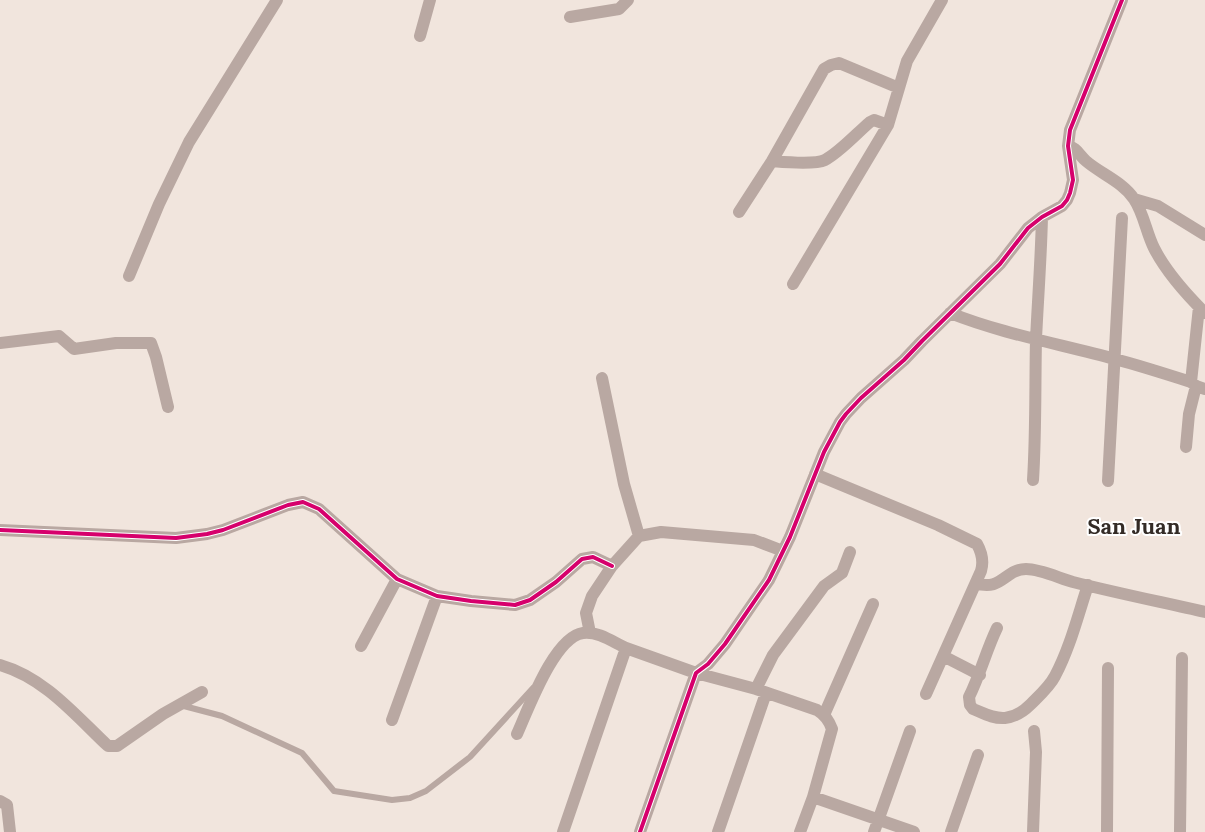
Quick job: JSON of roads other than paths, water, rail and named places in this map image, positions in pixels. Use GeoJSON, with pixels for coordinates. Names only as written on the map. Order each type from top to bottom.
{"type":"FeatureCollection","features":[{"type":"Feature","properties":{"kind":"street"},"geometry":{"type":"LineString","coordinates":[[129,276],[159,204],[189,142],[277,0]]}},
{"type":"Feature","properties":{"kind":"street"},"geometry":{"type":"LineString","coordinates":[[420,36],[430,0]]}},
{"type":"Feature","properties":{"kind":"street"},"geometry":{"type":"LineString","coordinates":[[570,17],[619,9],[628,0]]}},
{"type":"Feature","properties":{"kind":"street"},"geometry":{"type":"LineString","coordinates":[[793,284],[888,125],[907,61],[942,0]]}},
{"type":"Feature","properties":{"kind":"street"},"geometry":{"type":"LineString","coordinates":[[640,832],[696,673],[708,664],[726,644],[769,580],[790,537],[824,452],[840,422],[861,398],[904,360],[1000,264],[1028,228],[1042,217],[1062,206],[1070,193],[1073,180],[1068,146],[1070,130],[1122,0]]}},
{"type":"Feature","properties":{"kind":"street"},"geometry":{"type":"LineString","coordinates":[[739,212],[772,161],[824,69],[831,64],[839,63],[899,88]]}},
{"type":"Feature","properties":{"kind":"street"},"geometry":{"type":"LineString","coordinates":[[772,161],[795,163],[824,160],[836,152],[870,122],[874,120],[888,125]]}},
{"type":"Feature","properties":{"kind":"street"},"geometry":{"type":"LineString","coordinates":[[1068,146],[1072,147],[1086,161],[1117,183],[1134,199],[1160,258],[1175,279],[1202,310],[1197,386],[1189,414],[1186,447]]}},
{"type":"Feature","properties":{"kind":"street"},"geometry":{"type":"LineString","coordinates":[[1134,199],[1158,206],[1205,235]]}},
{"type":"Feature","properties":{"kind":"street"},"geometry":{"type":"LineString","coordinates":[[1034,480],[1036,340],[1042,217]]}},
{"type":"Feature","properties":{"kind":"street"},"geometry":{"type":"LineString","coordinates":[[1108,481],[1122,218]]}},
{"type":"Feature","properties":{"kind":"street"},"geometry":{"type":"LineString","coordinates":[[950,313],[975,323],[1036,340],[1115,359],[1197,386]]}},
{"type":"Feature","properties":{"kind":"street"},"geometry":{"type":"LineString","coordinates":[[0,343],[59,336],[74,349],[116,343],[151,343],[168,406]]}},
{"type":"Feature","properties":{"kind":"street"},"geometry":{"type":"LineString","coordinates":[[602,378],[624,484],[639,536]]}},
{"type":"Feature","properties":{"kind":"street"},"geometry":{"type":"LineString","coordinates":[[815,474],[938,525],[977,544],[982,555],[981,571],[926,694]]}},
{"type":"Feature","properties":{"kind":"street"},"geometry":{"type":"LineString","coordinates":[[0,530],[176,538],[223,530],[288,505],[303,502],[318,509],[397,579],[437,596],[471,601],[515,604],[530,600],[556,582],[582,559],[593,557],[612,566]]}},
{"type":"Feature","properties":{"kind":"street"},"geometry":{"type":"LineString","coordinates":[[590,633],[586,613],[592,596],[612,566],[639,536],[661,532],[754,540],[783,551]]}},
{"type":"Feature","properties":{"kind":"street"},"geometry":{"type":"LineString","coordinates":[[718,832],[773,655],[824,586],[842,573],[850,552]]}},
{"type":"Feature","properties":{"kind":"street"},"geometry":{"type":"LineString","coordinates":[[976,583],[985,585],[996,584],[1013,572],[1025,568],[1088,586],[1205,612]]}},
{"type":"Feature","properties":{"kind":"street"},"geometry":{"type":"LineString","coordinates":[[361,646],[397,579]]}},
{"type":"Feature","properties":{"kind":"street"},"geometry":{"type":"LineString","coordinates":[[997,628],[989,646],[980,675],[969,697],[972,709],[992,717],[1005,718],[1018,714],[1028,706],[1047,687],[1055,676],[1067,649],[1088,586]]}},
{"type":"Feature","properties":{"kind":"street"},"geometry":{"type":"LineString","coordinates":[[392,720],[437,596]]}},
{"type":"Feature","properties":{"kind":"street"},"geometry":{"type":"LineString","coordinates":[[824,715],[873,604]]}},
{"type":"Feature","properties":{"kind":"street"},"geometry":{"type":"LineString","coordinates":[[518,734],[541,679],[553,658],[566,642],[582,633],[601,635],[626,648],[696,673],[761,691],[817,710],[829,721],[832,729],[813,797],[800,832]]}},
{"type":"Feature","properties":{"kind":"street"},"geometry":{"type":"LineString","coordinates":[[563,832],[626,648]]}},
{"type":"Feature","properties":{"kind":"street"},"geometry":{"type":"LineString","coordinates":[[943,656],[980,675]]}},
{"type":"Feature","properties":{"kind":"street"},"geometry":{"type":"LineString","coordinates":[[1180,832],[1182,658]]}},
{"type":"Feature","properties":{"kind":"street"},"geometry":{"type":"LineString","coordinates":[[0,666],[20,673],[47,689],[108,746],[120,744],[163,714],[202,692]]}},
{"type":"Feature","properties":{"kind":"street"},"geometry":{"type":"LineString","coordinates":[[1107,832],[1108,668]]}},
{"type":"Feature","properties":{"kind":"street"},"geometry":{"type":"LineString","coordinates":[[874,832],[910,731]]}},
{"type":"Feature","properties":{"kind":"street"},"geometry":{"type":"LineString","coordinates":[[1033,832],[1036,752],[1034,731]]}},
{"type":"Feature","properties":{"kind":"street"},"geometry":{"type":"LineString","coordinates":[[951,832],[978,755]]}},
{"type":"Feature","properties":{"kind":"street"},"geometry":{"type":"LineString","coordinates":[[813,797],[914,832]]}},
{"type":"Feature","properties":{"kind":"street"},"geometry":{"type":"LineString","coordinates":[[0,801],[8,805],[10,832]]}},
{"type":"Feature","properties":{"kind":"lane"},"geometry":{"type":"LineString","coordinates":[[180,705],[222,716],[302,753],[334,791],[392,800],[410,798],[426,792],[470,757],[541,679]]}},
{"type":"Feature","properties":{"kind":"district","name":"San Juan"},"geometry":{"type":"Point","coordinates":[1134,526]}}]}
